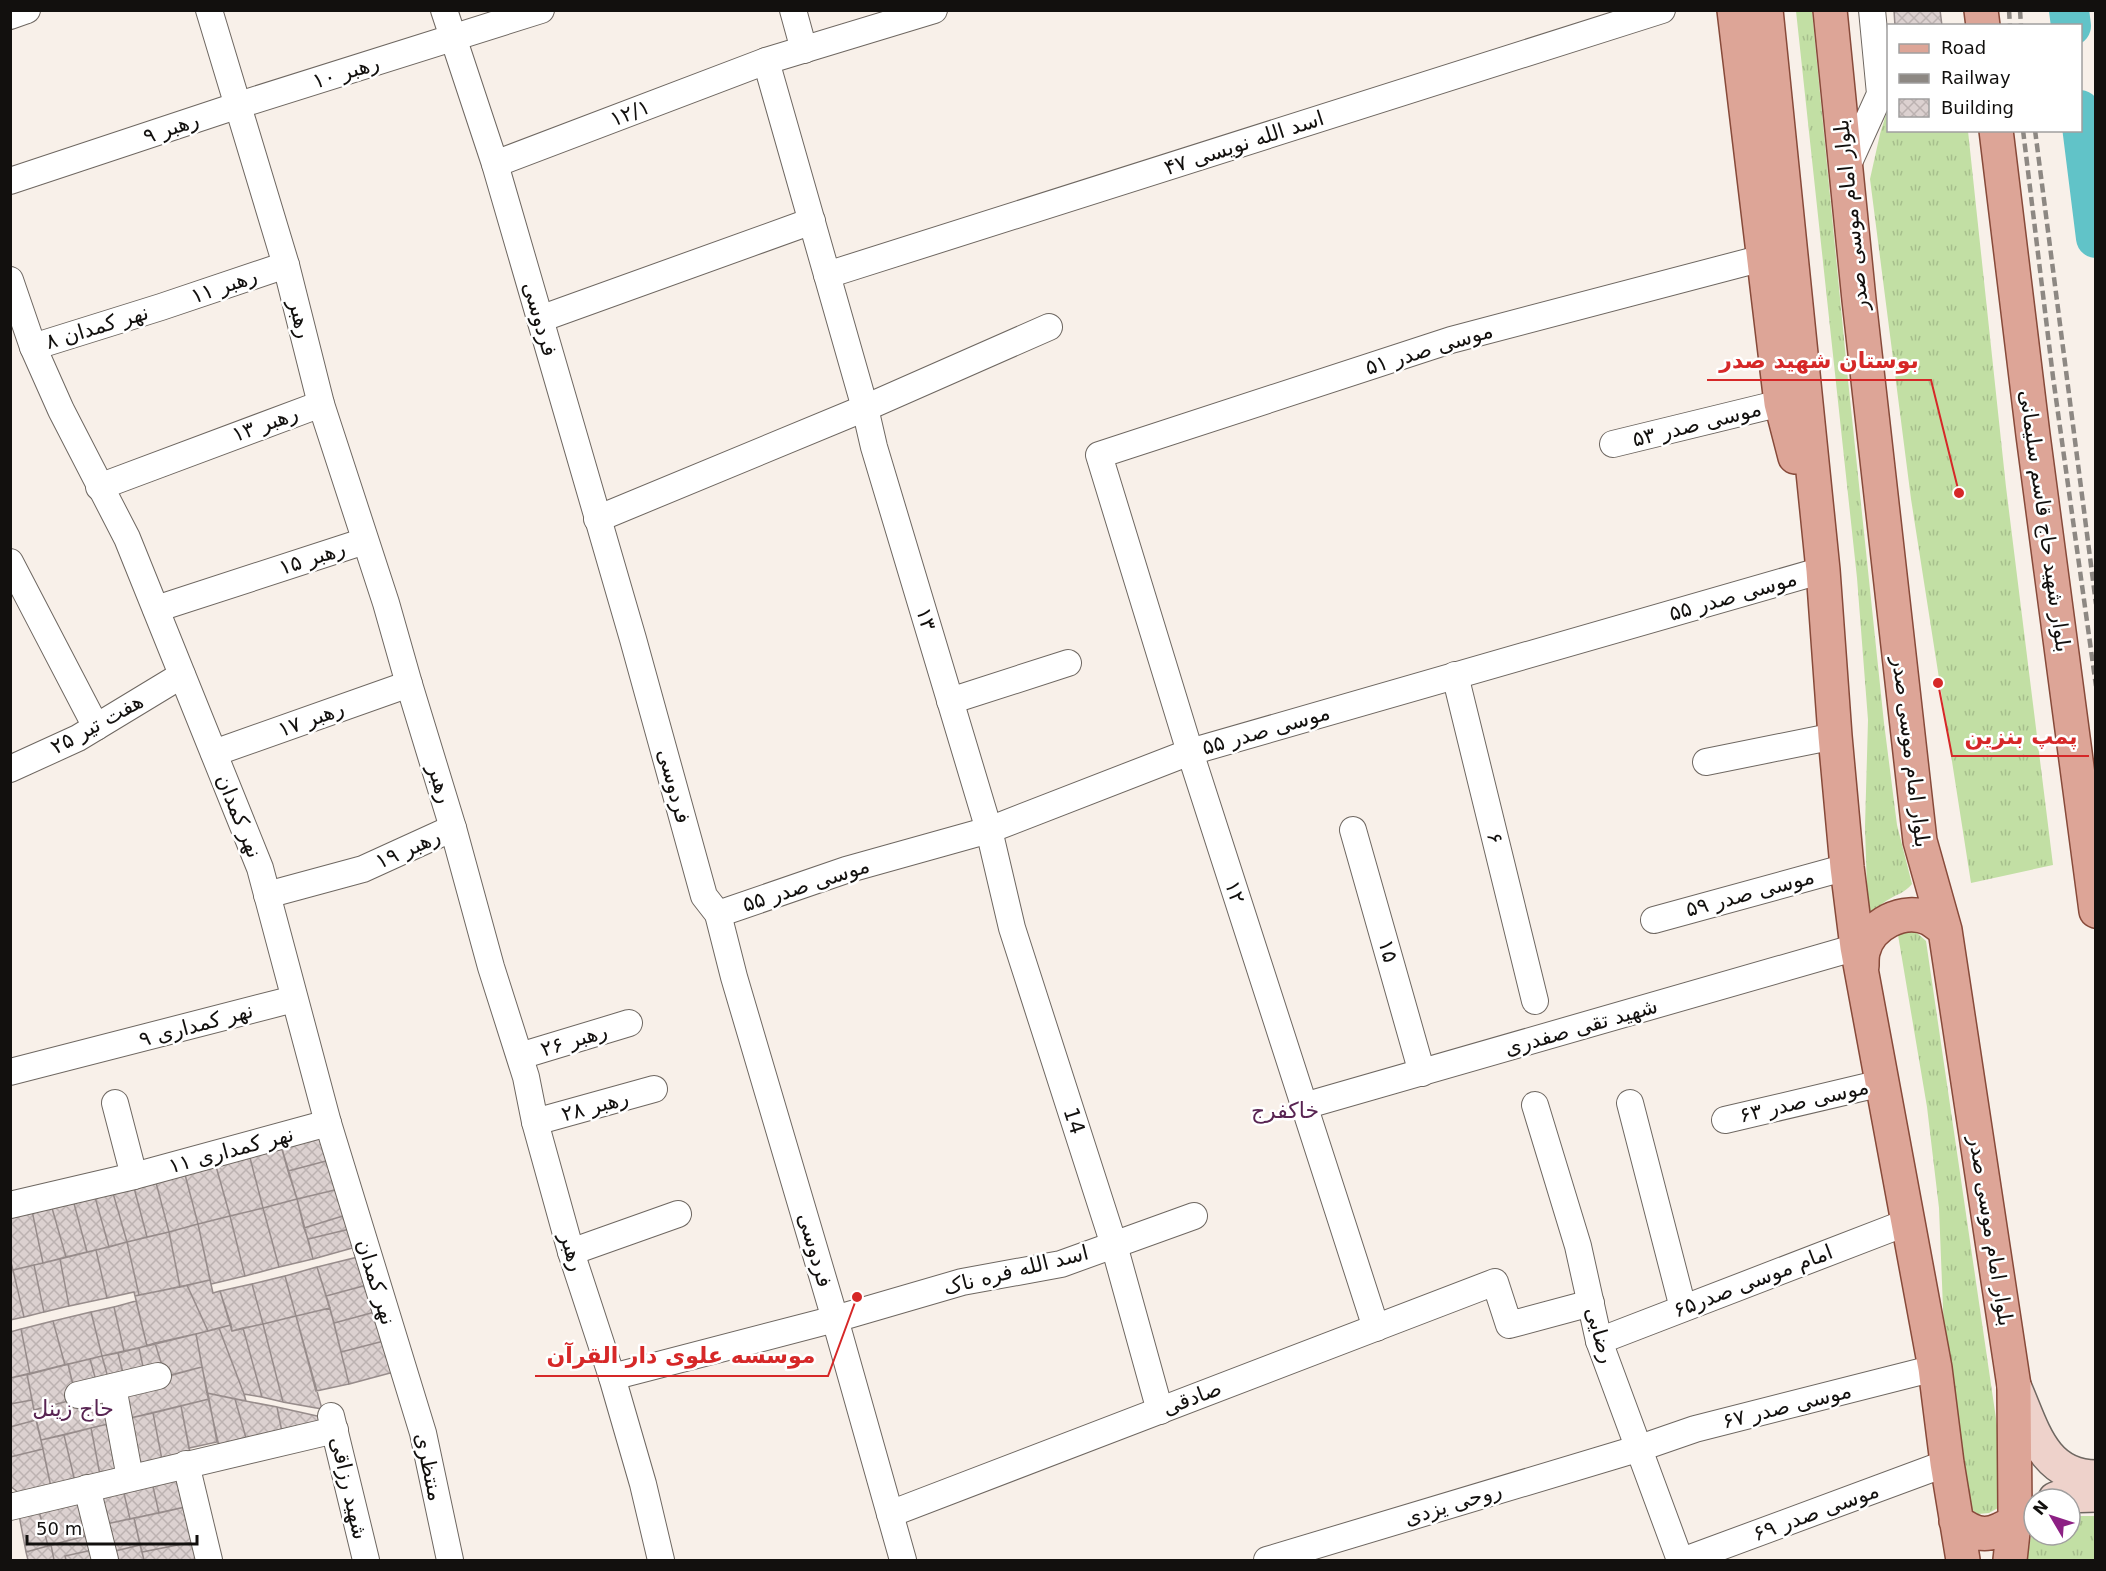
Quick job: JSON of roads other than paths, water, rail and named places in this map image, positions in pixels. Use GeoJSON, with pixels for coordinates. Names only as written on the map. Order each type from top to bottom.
{"type":"FeatureCollection","features":[{"type":"Feature","properties":{"kind":"main road"},"geometry":{"type":"LineString","coordinates":[[1734,10],[1781,403],[1823,570]]}},
{"type":"Feature","properties":{"kind":"main road"},"geometry":{"type":"LineString","coordinates":[[1766,10],[1823,570],[1847,867],[1860,960],[1935,1368],[1947,1463],[1963,1560]]}},
{"type":"Feature","properties":{"kind":"main road","name":"بلوار امام موسی صدر"},"geometry":{"type":"LineString","coordinates":[[1830,10],[1920,841],[1945,930],[2014,1386],[2021,1515],[2010,1560]]}},
{"type":"Feature","properties":{"kind":"main road","name":"بلوار شهید حاج قاسم سلیمانی"},"geometry":{"type":"LineString","coordinates":[[1996,132],[2033,435],[2096,911]]}},
{"type":"Feature","properties":{"kind":"main road"},"geometry":{"type":"LineString","coordinates":[[1860,960],[1872,933],[1887,920],[1907,914],[1928,918],[1945,930]]}},
{"type":"Feature","properties":{"kind":"main road"},"geometry":{"type":"LineString","coordinates":[[2014,1386],[2042,1448],[2057,1466],[2079,1475],[2096,1477]]}},
{"type":"Feature","properties":{"kind":"main road"},"geometry":{"type":"LineString","coordinates":[[1956,1521],[1970,1531],[1983,1534],[1998,1532],[2021,1515]]}},
{"type":"Feature","properties":{"kind":"street"},"geometry":{"type":"LineString","coordinates":[[10,16],[27,10]]}},
{"type":"Feature","properties":{"kind":"street","name":"رهبر"},"geometry":{"type":"LineString","coordinates":[[209,10],[286,265],[321,404],[386,603],[520,1056],[535,1122],[571,1252],[612,1377],[662,1560]]}},
{"type":"Feature","properties":{"kind":"street","name":"فردوسی"},"geometry":{"type":"LineString","coordinates":[[444,10],[495,164],[633,639],[704,896],[718,914],[734,977],[836,1319],[903,1560]]}},
{"type":"Feature","properties":{"kind":"street"},"geometry":{"type":"LineString","coordinates":[[452,38],[541,10]]}},
{"type":"Feature","properties":{"kind":"street"},"geometry":{"type":"LineString","coordinates":[[793,10],[804,50]]}},
{"type":"Feature","properties":{"kind":"street","name":"۱۲/۱"},"geometry":{"type":"LineString","coordinates":[[495,164],[766,61],[934,10]]}},
{"type":"Feature","properties":{"kind":"street","name":"۴۷ اسد الله نویسی"},"geometry":{"type":"LineString","coordinates":[[827,275],[1662,10]]}},
{"type":"Feature","properties":{"kind":"street"},"geometry":{"type":"LineString","coordinates":[[1846,170],[1880,94],[1872,10]]}},
{"type":"Feature","properties":{"kind":"street","name":"رهبر ۱۰"},"geometry":{"type":"LineString","coordinates":[[239,105],[452,38]]}},
{"type":"Feature","properties":{"kind":"street","name":"۱۳"},"geometry":{"type":"LineString","coordinates":[[766,61],[865,408],[874,447],[989,830]]}},
{"type":"Feature","properties":{"kind":"street","name":"رهبر ۹"},"geometry":{"type":"LineString","coordinates":[[10,181],[239,105]]}},
{"type":"Feature","properties":{"kind":"street"},"geometry":{"type":"LineString","coordinates":[[540,319],[812,221]]}},
{"type":"Feature","properties":{"kind":"street","name":"موسی صدر ۵۱"},"geometry":{"type":"LineString","coordinates":[[1100,455],[1451,340],[1763,258]]}},
{"type":"Feature","properties":{"kind":"street","name":"رهبر ۱۱"},"geometry":{"type":"LineString","coordinates":[[161,307],[286,265]]}},
{"type":"Feature","properties":{"kind":"street","name":"نهر کمدان"},"geometry":{"type":"LineString","coordinates":[[10,280],[33,347],[61,410],[127,538],[260,868],[328,1123],[404,1374]]}},
{"type":"Feature","properties":{"kind":"street","name":"نهر کمدان ۸"},"geometry":{"type":"LineString","coordinates":[[33,347],[161,307]]}},
{"type":"Feature","properties":{"kind":"street"},"geometry":{"type":"LineString","coordinates":[[597,519],[865,408],[1049,327]]}},
{"type":"Feature","properties":{"kind":"street","name":"موسی صدر ۵۳"},"geometry":{"type":"LineString","coordinates":[[1613,444],[1781,403]]}},
{"type":"Feature","properties":{"kind":"street","name":"رهبر ۱۳"},"geometry":{"type":"LineString","coordinates":[[99,487],[321,404]]}},
{"type":"Feature","properties":{"kind":"street","name":"۱۲"},"geometry":{"type":"LineString","coordinates":[[1100,455],[1190,752],[1376,1328]]}},
{"type":"Feature","properties":{"kind":"street","name":"رهبر ۱۵"},"geometry":{"type":"LineString","coordinates":[[156,609],[365,541]]}},
{"type":"Feature","properties":{"kind":"street"},"geometry":{"type":"LineString","coordinates":[[10,562],[96,727]]}},
{"type":"Feature","properties":{"kind":"street","name":"موسی صدر ۵۵"},"geometry":{"type":"LineString","coordinates":[[718,914],[846,870],[989,830],[1190,752],[1823,570]]}},
{"type":"Feature","properties":{"kind":"street"},"geometry":{"type":"LineString","coordinates":[[950,701],[1068,663]]}},
{"type":"Feature","properties":{"kind":"street","name":"هفت تیر ۲۵"},"geometry":{"type":"LineString","coordinates":[[10,769],[78,738],[182,675]]}},
{"type":"Feature","properties":{"kind":"street","name":"۶"},"geometry":{"type":"LineString","coordinates":[[1455,675],[1535,1001]]}},
{"type":"Feature","properties":{"kind":"street","name":"رهبر ۱۷"},"geometry":{"type":"LineString","coordinates":[[214,753],[409,684]]}},
{"type":"Feature","properties":{"kind":"street"},"geometry":{"type":"LineString","coordinates":[[1706,762],[1835,736]]}},
{"type":"Feature","properties":{"kind":"street","name":"رهبر ۱۹"},"geometry":{"type":"LineString","coordinates":[[267,895],[363,869],[453,828]]}},
{"type":"Feature","properties":{"kind":"street","name":"14"},"geometry":{"type":"LineString","coordinates":[[989,830],[1012,928],[1114,1245],[1160,1411]]}},
{"type":"Feature","properties":{"kind":"street","name":"۱۵"},"geometry":{"type":"LineString","coordinates":[[1353,830],[1422,1073]]}},
{"type":"Feature","properties":{"kind":"street","name":"موسی صدر ۵۹"},"geometry":{"type":"LineString","coordinates":[[1654,920],[1847,867]]}},
{"type":"Feature","properties":{"kind":"street","name":"شهید تقی صفدری"},"geometry":{"type":"LineString","coordinates":[[1304,1106],[1422,1073],[1860,960]]}},
{"type":"Feature","properties":{"kind":"street","name":"نهر کمداری ۹"},"geometry":{"type":"LineString","coordinates":[[10,1072],[294,999]]}},
{"type":"Feature","properties":{"kind":"street","name":"رهبر ۲۶"},"geometry":{"type":"LineString","coordinates":[[520,1056],[629,1023]]}},
{"type":"Feature","properties":{"kind":"street","name":"موسی صدر ۶۳"},"geometry":{"type":"LineString","coordinates":[[1725,1120],[1882,1083]]}},
{"type":"Feature","properties":{"kind":"street","name":"رهبر ۲۸"},"geometry":{"type":"LineString","coordinates":[[535,1122],[654,1089]]}},
{"type":"Feature","properties":{"kind":"street"},"geometry":{"type":"LineString","coordinates":[[115,1103],[134,1176]]}},
{"type":"Feature","properties":{"kind":"street"},"geometry":{"type":"LineString","coordinates":[[1630,1103],[1683,1308]]}},
{"type":"Feature","properties":{"kind":"street","name":"رضایی"},"geometry":{"type":"LineString","coordinates":[[1536,1105],[1578,1246],[1599,1341],[1683,1560]]}},
{"type":"Feature","properties":{"kind":"street","name":"نهر کمداری ۱۱"},"geometry":{"type":"LineString","coordinates":[[10,1205],[134,1176],[328,1123]]}},
{"type":"Feature","properties":{"kind":"street"},"geometry":{"type":"LineString","coordinates":[[571,1252],[678,1214]]}},
{"type":"Feature","properties":{"kind":"street","name":"اسد الله فره ناک"},"geometry":{"type":"LineString","coordinates":[[612,1377],[836,1319],[962,1282],[1061,1264],[1194,1216]]}},
{"type":"Feature","properties":{"kind":"street","name":"امام موسی صدر۶۵"},"geometry":{"type":"LineString","coordinates":[[1599,1341],[1908,1222]]}},
{"type":"Feature","properties":{"kind":"street","name":"صادقی"},"geometry":{"type":"LineString","coordinates":[[890,1514],[1495,1282],[1509,1325],[1591,1303]]}},
{"type":"Feature","properties":{"kind":"street","name":"موسی صدر ۶۷"},"geometry":{"type":"LineString","coordinates":[[1640,1448],[1695,1429],[1935,1368]]}},
{"type":"Feature","properties":{"kind":"street","name":"منتظری"},"geometry":{"type":"LineString","coordinates":[[404,1374],[423,1433],[450,1560]]}},
{"type":"Feature","properties":{"kind":"street"},"geometry":{"type":"LineString","coordinates":[[78,1395],[158,1376]]}},
{"type":"Feature","properties":{"kind":"street"},"geometry":{"type":"LineString","coordinates":[[113,1387],[130,1478]]}},
{"type":"Feature","properties":{"kind":"street","name":"شهید رزاقی"},"geometry":{"type":"LineString","coordinates":[[186,1464],[333,1423],[366,1560]]}},
{"type":"Feature","properties":{"kind":"street","name":"روحی یزدی"},"geometry":{"type":"LineString","coordinates":[[1267,1560],[1640,1448]]}},
{"type":"Feature","properties":{"kind":"street","name":"موسی صدر ۶۹"},"geometry":{"type":"LineString","coordinates":[[1683,1560],[1947,1463]]}},
{"type":"Feature","properties":{"kind":"street"},"geometry":{"type":"LineString","coordinates":[[10,1507],[186,1464],[209,1560]]}},
{"type":"Feature","properties":{"kind":"street"},"geometry":{"type":"LineString","coordinates":[[87,1488],[105,1560]]}},
{"type":"Feature","properties":{"kind":"waterway"},"geometry":{"type":"LineString","coordinates":[[2069,10],[2071,24]]}},
{"type":"Feature","properties":{"kind":"waterway"},"geometry":{"type":"LineString","coordinates":[[2082,126],[2096,238]]}},
{"type":"Feature","properties":{"kind":"railway"},"geometry":{"type":"LineString","coordinates":[[2009,10],[2010,24]]}},
{"type":"Feature","properties":{"kind":"railway"},"geometry":{"type":"LineString","coordinates":[[2020,10],[2021,24]]}},
{"type":"Feature","properties":{"kind":"railway"},"geometry":{"type":"LineString","coordinates":[[2023,132],[2053,377],[2096,686]]}},
{"type":"Feature","properties":{"kind":"railway"},"geometry":{"type":"LineString","coordinates":[[2035,132],[2096,604]]}},
{"type":"Feature","properties":{"kind":"place","name":"بوستان شهید صدر"},"geometry":{"type":"Point","coordinates":[1959,493]}},
{"type":"Feature","properties":{"kind":"place","name":"پمپ بنزین"},"geometry":{"type":"Point","coordinates":[1938,683]}},
{"type":"Feature","properties":{"kind":"place","name":"موسسه علوی دار القرآن"},"geometry":{"type":"Point","coordinates":[857,1297]}},
{"type":"Feature","properties":{"kind":"district","name":"خاکفرج"},"geometry":{"type":"Point","coordinates":[1285,1110]}},
{"type":"Feature","properties":{"kind":"district","name":"حاج زینل"},"geometry":{"type":"Point","coordinates":[73,1408]}}]}
